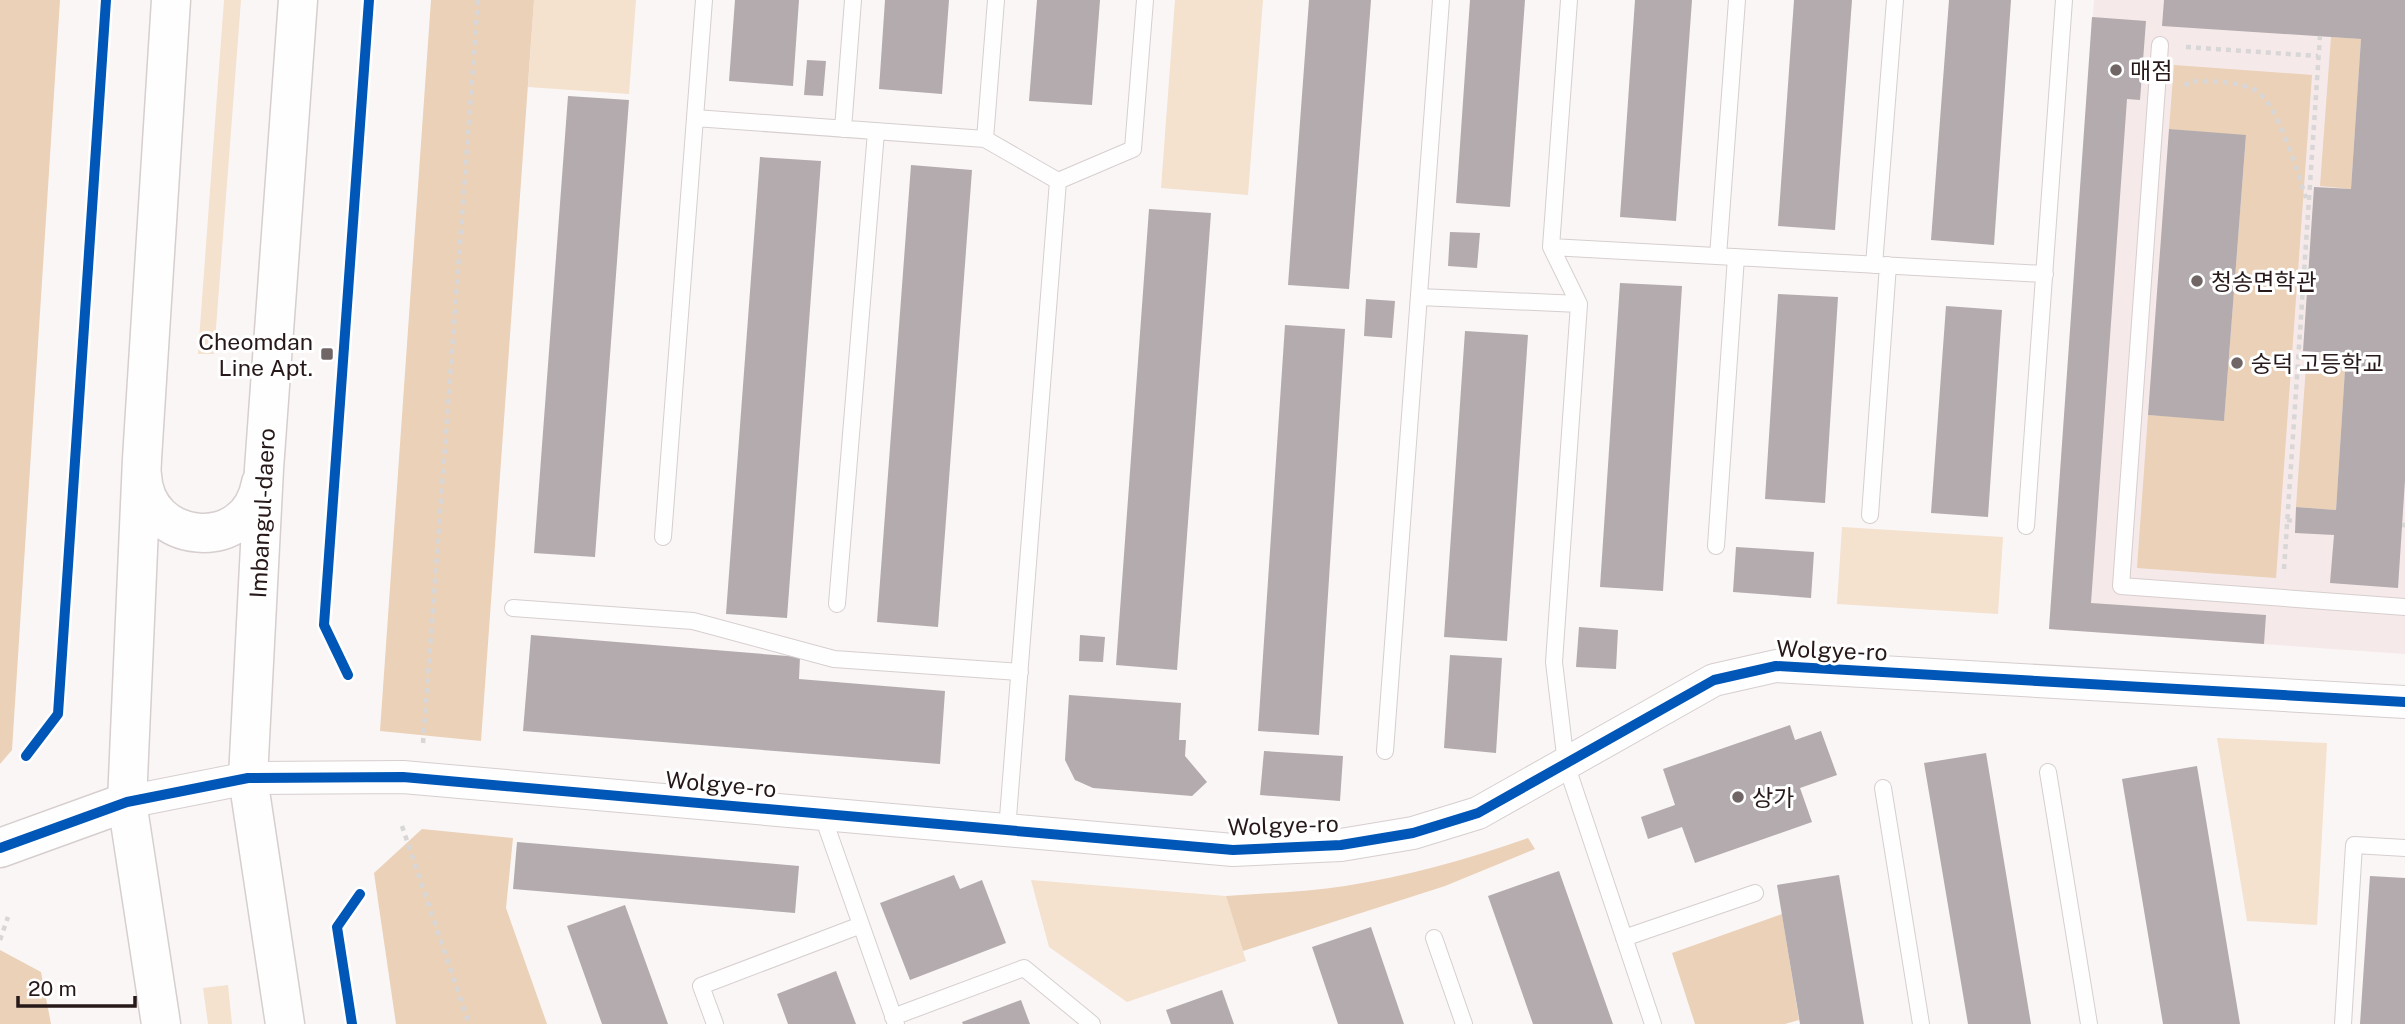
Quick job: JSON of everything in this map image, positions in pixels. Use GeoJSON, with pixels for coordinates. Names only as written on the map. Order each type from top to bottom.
{"type":"FeatureCollection","features":[{"type":"Feature","properties":{"kind":"main road"},"geometry":{"type":"LineString","coordinates":[[161,1024],[127,802],[142,459],[171,0]]}},
{"type":"Feature","properties":{"kind":"main road","name":"Imbangul-daero"},"geometry":{"type":"LineString","coordinates":[[285,1024],[248,778],[264,469],[298,0]]}},
{"type":"Feature","properties":{"kind":"main road"},"geometry":{"type":"LineString","coordinates":[[142,459],[142,480],[147,498],[158,514],[174,526],[193,533],[212,533],[231,527],[247,515],[258,499],[264,469]]}},
{"type":"Feature","properties":{"kind":"main road"},"geometry":{"type":"LineString","coordinates":[[0,848],[127,802]]}},
{"type":"Feature","properties":{"kind":"street","name":"Wolgye-ro"},"geometry":{"type":"LineString","coordinates":[[127,802],[248,778],[403,777],[1233,850],[1340,845],[1413,833],[1478,813],[1714,680],[1776,666],[2405,702]]}},
{"type":"Feature","properties":{"kind":"lane"},"geometry":{"type":"LineString","coordinates":[[663,537],[704,0]]}},
{"type":"Feature","properties":{"kind":"lane"},"geometry":{"type":"LineString","coordinates":[[843,129],[853,0]]}},
{"type":"Feature","properties":{"kind":"lane"},"geometry":{"type":"LineString","coordinates":[[985,139],[996,0]]}},
{"type":"Feature","properties":{"kind":"lane"},"geometry":{"type":"LineString","coordinates":[[1058,181],[1133,149],[1145,0]]}},
{"type":"Feature","properties":{"kind":"lane"},"geometry":{"type":"LineString","coordinates":[[1385,751],[1441,0]]}},
{"type":"Feature","properties":{"kind":"lane"},"geometry":{"type":"LineString","coordinates":[[1569,0],[1551,247],[1579,304],[1554,662],[1566,764],[1653,1024]]}},
{"type":"Feature","properties":{"kind":"lane"},"geometry":{"type":"LineString","coordinates":[[1718,256],[1737,0]]}},
{"type":"Feature","properties":{"kind":"lane"},"geometry":{"type":"LineString","coordinates":[[1870,515],[1895,0]]}},
{"type":"Feature","properties":{"kind":"lane"},"geometry":{"type":"LineString","coordinates":[[2026,526],[2064,0]]}},
{"type":"Feature","properties":{"kind":"lane"},"geometry":{"type":"LineString","coordinates":[[2160,45],[2120,586],[2405,607]]}},
{"type":"Feature","properties":{"kind":"lane"},"geometry":{"type":"LineString","coordinates":[[695,118],[985,139],[1058,181]]}},
{"type":"Feature","properties":{"kind":"lane"},"geometry":{"type":"LineString","coordinates":[[837,604],[876,132]]}},
{"type":"Feature","properties":{"kind":"lane"},"geometry":{"type":"LineString","coordinates":[[1007,830],[1058,181]]}},
{"type":"Feature","properties":{"kind":"lane"},"geometry":{"type":"LineString","coordinates":[[1551,247],[2045,274]]}},
{"type":"Feature","properties":{"kind":"lane"},"geometry":{"type":"LineString","coordinates":[[1716,546],[1737,257]]}},
{"type":"Feature","properties":{"kind":"lane"},"geometry":{"type":"LineString","coordinates":[[1419,297],[1579,304]]}},
{"type":"Feature","properties":{"kind":"lane"},"geometry":{"type":"LineString","coordinates":[[513,608],[693,621],[834,659],[1020,672]]}},
{"type":"Feature","properties":{"kind":"lane"},"geometry":{"type":"LineString","coordinates":[[2048,772],[2089,1024]]}},
{"type":"Feature","properties":{"kind":"lane"},"geometry":{"type":"LineString","coordinates":[[1883,788],[1921,1024]]}},
{"type":"Feature","properties":{"kind":"lane"},"geometry":{"type":"LineString","coordinates":[[822,814],[895,1021],[1024,968],[1092,1024]]}},
{"type":"Feature","properties":{"kind":"lane"},"geometry":{"type":"LineString","coordinates":[[2343,1024],[2354,845],[2405,848]]}},
{"type":"Feature","properties":{"kind":"lane"},"geometry":{"type":"LineString","coordinates":[[1624,938],[1755,893]]}},
{"type":"Feature","properties":{"kind":"lane"},"geometry":{"type":"LineString","coordinates":[[715,1024],[701,986],[861,925]]}},
{"type":"Feature","properties":{"kind":"lane"},"geometry":{"type":"LineString","coordinates":[[1434,938],[1464,1024]]}},
{"type":"Feature","properties":{"kind":"path"},"geometry":{"type":"LineString","coordinates":[[423,743],[478,0]]}},
{"type":"Feature","properties":{"kind":"path"},"geometry":{"type":"LineString","coordinates":[[2282,598],[2319,36]]}},
{"type":"Feature","properties":{"kind":"path"},"geometry":{"type":"LineString","coordinates":[[2160,45],[2318,56]]}},
{"type":"Feature","properties":{"kind":"path"},"geometry":{"type":"LineString","coordinates":[[2156,97],[2178,94],[2190,81],[2228,82],[2256,90],[2273,108],[2308,202]]}},
{"type":"Feature","properties":{"kind":"path"},"geometry":{"type":"LineString","coordinates":[[2287,520],[2295,521]]}},
{"type":"Feature","properties":{"kind":"path"},"geometry":{"type":"LineString","coordinates":[[402,826],[469,1024]]}},
{"type":"Feature","properties":{"kind":"path"},"geometry":{"type":"LineString","coordinates":[[0,940],[8,917]]}},
{"type":"Feature","properties":{"kind":"shaded area"},"geometry":{"type":"Polygon","coordinates":[[[0,0],[60,0],[12,750],[0,764],[0,0]]]}},
{"type":"Feature","properties":{"kind":"shaded area"},"geometry":{"type":"Polygon","coordinates":[[[224,0],[241,0],[214,354],[198,354],[224,0]]]}},
{"type":"Feature","properties":{"kind":"shaded area"},"geometry":{"type":"Polygon","coordinates":[[[431,0],[534,0],[481,741],[380,731],[431,0]]]}},
{"type":"Feature","properties":{"kind":"shaded area"},"geometry":{"type":"Polygon","coordinates":[[[534,0],[636,0],[629,94],[528,87],[534,0]]]}},
{"type":"Feature","properties":{"kind":"shaded area"},"geometry":{"type":"Polygon","coordinates":[[[1175,0],[1263,0],[1248,195],[1161,188],[1175,0]]]}},
{"type":"Feature","properties":{"kind":"shaded area","name":"숭덕 고등학교"},"geometry":{"type":"Polygon","coordinates":[[[2094,0],[2405,0],[2405,654],[2049,629],[2094,0]]]}},
{"type":"Feature","properties":{"kind":"shaded area"},"geometry":{"type":"Polygon","coordinates":[[[2331,37],[2361,39],[2351,189],[2320,186],[2331,37]]]}},
{"type":"Feature","properties":{"kind":"shaded area"},"geometry":{"type":"Polygon","coordinates":[[[2174,65],[2312,75],[2276,578],[2137,568],[2148,415],[2224,420],[2246,136],[2169,129],[2174,65]]]}},
{"type":"Feature","properties":{"kind":"shaded area"},"geometry":{"type":"Polygon","coordinates":[[[2307,352],[2346,354],[2336,510],[2296,507],[2307,352]]]}},
{"type":"Feature","properties":{"kind":"shaded area"},"geometry":{"type":"Polygon","coordinates":[[[1842,527],[2003,537],[1998,614],[1837,604],[1842,527]]]}},
{"type":"Feature","properties":{"kind":"shaded area"},"geometry":{"type":"Polygon","coordinates":[[[2217,738],[2327,743],[2317,925],[2247,921],[2217,738]]]}},
{"type":"Feature","properties":{"kind":"shaded area"},"geometry":{"type":"Polygon","coordinates":[[[422,829],[513,838],[506,908],[547,1024],[396,1024],[374,873],[422,829]]]}},
{"type":"Feature","properties":{"kind":"shaded area"},"geometry":{"type":"Polygon","coordinates":[[[1528,838],[1535,849],[1445,886],[1243,951],[1226,896],[1315,890],[1368,882],[1438,866],[1528,838]]]}},
{"type":"Feature","properties":{"kind":"shaded area"},"geometry":{"type":"Polygon","coordinates":[[[1031,880],[1226,896],[1246,961],[1127,1002],[1049,947],[1031,880]]]}},
{"type":"Feature","properties":{"kind":"shaded area"},"geometry":{"type":"Polygon","coordinates":[[[1782,914],[1799,1020],[1785,1024],[1695,1024],[1672,953],[1782,914]]]}},
{"type":"Feature","properties":{"kind":"shaded area"},"geometry":{"type":"Polygon","coordinates":[[[0,950],[41,972],[51,1024],[0,1024],[0,950]]]}},
{"type":"Feature","properties":{"kind":"shaded area"},"geometry":{"type":"Polygon","coordinates":[[[228,985],[232,1024],[208,1024],[203,988],[228,985]]]}},
{"type":"Feature","properties":{"kind":"building"},"geometry":{"type":"Polygon","coordinates":[[[735,0],[799,0],[793,86],[729,81],[735,0]]]}},
{"type":"Feature","properties":{"kind":"building"},"geometry":{"type":"Polygon","coordinates":[[[885,0],[949,0],[942,94],[879,89],[885,0]]]}},
{"type":"Feature","properties":{"kind":"building"},"geometry":{"type":"Polygon","coordinates":[[[1037,0],[1100,0],[1092,105],[1029,101],[1037,0]]]}},
{"type":"Feature","properties":{"kind":"building"},"geometry":{"type":"Polygon","coordinates":[[[1309,0],[1371,0],[1349,289],[1288,285],[1309,0]]]}},
{"type":"Feature","properties":{"kind":"building"},"geometry":{"type":"Polygon","coordinates":[[[1470,0],[1525,0],[1510,207],[1456,203],[1470,0]]]}},
{"type":"Feature","properties":{"kind":"building"},"geometry":{"type":"Polygon","coordinates":[[[1635,0],[1692,0],[1676,221],[1620,217],[1635,0]]]}},
{"type":"Feature","properties":{"kind":"building"},"geometry":{"type":"Polygon","coordinates":[[[1794,0],[1852,0],[1835,230],[1778,226],[1794,0]]]}},
{"type":"Feature","properties":{"kind":"building"},"geometry":{"type":"Polygon","coordinates":[[[1949,0],[2011,0],[1994,245],[1931,240],[1949,0]]]}},
{"type":"Feature","properties":{"kind":"building"},"geometry":{"type":"Polygon","coordinates":[[[2164,0],[2405,0],[2405,480],[2398,588],[2330,583],[2334,535],[2295,533],[2296,507],[2336,510],[2346,354],[2303,351],[2314,187],[2351,189],[2361,39],[2162,26],[2164,0]]]}},
{"type":"Feature","properties":{"kind":"building"},"geometry":{"type":"Polygon","coordinates":[[[2092,17],[2146,21],[2140,100],[2127,99],[2091,603],[2266,615],[2264,644],[2049,629],[2092,17]]]}},
{"type":"Feature","properties":{"kind":"building"},"geometry":{"type":"Polygon","coordinates":[[[807,60],[826,61],[823,96],[804,95],[807,60]]]}},
{"type":"Feature","properties":{"kind":"building"},"geometry":{"type":"Polygon","coordinates":[[[568,96],[629,100],[595,557],[534,553],[568,96]]]}},
{"type":"Feature","properties":{"kind":"building","name":"청송면학관"},"geometry":{"type":"Polygon","coordinates":[[[2169,129],[2246,135],[2224,421],[2148,415],[2169,129]]]}},
{"type":"Feature","properties":{"kind":"building"},"geometry":{"type":"Polygon","coordinates":[[[760,157],[821,161],[787,618],[726,614],[760,157]]]}},
{"type":"Feature","properties":{"kind":"building"},"geometry":{"type":"Polygon","coordinates":[[[911,165],[972,170],[938,627],[877,622],[911,165]]]}},
{"type":"Feature","properties":{"kind":"building"},"geometry":{"type":"Polygon","coordinates":[[[1149,209],[1211,213],[1177,670],[1116,665],[1149,209]]]}},
{"type":"Feature","properties":{"kind":"building"},"geometry":{"type":"Polygon","coordinates":[[[1450,232],[1480,233],[1477,268],[1448,266],[1450,232]]]}},
{"type":"Feature","properties":{"kind":"building"},"geometry":{"type":"Polygon","coordinates":[[[1620,283],[1682,286],[1663,591],[1600,587],[1620,283]]]}},
{"type":"Feature","properties":{"kind":"building"},"geometry":{"type":"Polygon","coordinates":[[[1778,294],[1838,297],[1825,503],[1765,499],[1778,294]]]}},
{"type":"Feature","properties":{"kind":"building"},"geometry":{"type":"Polygon","coordinates":[[[1366,299],[1395,301],[1392,338],[1364,336],[1366,299]]]}},
{"type":"Feature","properties":{"kind":"building"},"geometry":{"type":"Polygon","coordinates":[[[1946,306],[2002,310],[1988,517],[1931,513],[1946,306]]]}},
{"type":"Feature","properties":{"kind":"building"},"geometry":{"type":"Polygon","coordinates":[[[1285,325],[1345,329],[1319,735],[1258,731],[1285,325]]]}},
{"type":"Feature","properties":{"kind":"building"},"geometry":{"type":"Polygon","coordinates":[[[1465,331],[1528,335],[1507,641],[1444,637],[1465,331]]]}},
{"type":"Feature","properties":{"kind":"building"},"geometry":{"type":"Polygon","coordinates":[[[1736,547],[1814,552],[1811,598],[1733,592],[1736,547]]]}},
{"type":"Feature","properties":{"kind":"building"},"geometry":{"type":"Polygon","coordinates":[[[1579,627],[1618,630],[1616,669],[1576,667],[1579,627]]]}},
{"type":"Feature","properties":{"kind":"building"},"geometry":{"type":"Polygon","coordinates":[[[531,635],[800,657],[799,679],[945,691],[940,764],[523,731],[531,635]]]}},
{"type":"Feature","properties":{"kind":"building"},"geometry":{"type":"Polygon","coordinates":[[[1080,635],[1105,637],[1103,662],[1079,661],[1080,635]]]}},
{"type":"Feature","properties":{"kind":"building"},"geometry":{"type":"Polygon","coordinates":[[[1450,655],[1502,658],[1496,753],[1444,748],[1450,655]]]}},
{"type":"Feature","properties":{"kind":"building"},"geometry":{"type":"Polygon","coordinates":[[[1069,695],[1181,703],[1179,740],[1186,740],[1185,756],[1207,782],[1192,796],[1093,788],[1075,780],[1065,760],[1069,695]]]}},
{"type":"Feature","properties":{"kind":"building","name":"상가"},"geometry":{"type":"Polygon","coordinates":[[[1790,725],[1795,740],[1821,731],[1837,775],[1800,788],[1812,822],[1695,863],[1682,827],[1648,839],[1641,817],[1675,805],[1663,769],[1790,725]]]}},
{"type":"Feature","properties":{"kind":"building"},"geometry":{"type":"Polygon","coordinates":[[[1264,751],[1343,756],[1340,801],[1260,795],[1264,751]]]}},
{"type":"Feature","properties":{"kind":"building"},"geometry":{"type":"Polygon","coordinates":[[[1986,753],[2031,1024],[1968,1024],[1924,763],[1986,753]]]}},
{"type":"Feature","properties":{"kind":"building"},"geometry":{"type":"Polygon","coordinates":[[[2197,766],[2240,1024],[2163,1024],[2122,779],[2197,766]]]}},
{"type":"Feature","properties":{"kind":"building"},"geometry":{"type":"Polygon","coordinates":[[[517,842],[799,866],[795,913],[513,889],[517,842]]]}},
{"type":"Feature","properties":{"kind":"building"},"geometry":{"type":"Polygon","coordinates":[[[1559,871],[1613,1024],[1533,1024],[1488,896],[1559,871]]]}},
{"type":"Feature","properties":{"kind":"building"},"geometry":{"type":"Polygon","coordinates":[[[954,875],[960,889],[982,880],[1006,943],[910,980],[880,903],[954,875]]]}},
{"type":"Feature","properties":{"kind":"building"},"geometry":{"type":"Polygon","coordinates":[[[1839,875],[1864,1024],[1800,1024],[1777,885],[1839,875]]]}},
{"type":"Feature","properties":{"kind":"building"},"geometry":{"type":"Polygon","coordinates":[[[2370,876],[2405,878],[2405,1024],[2360,1024],[2370,876]]]}},
{"type":"Feature","properties":{"kind":"building"},"geometry":{"type":"Polygon","coordinates":[[[625,905],[668,1024],[602,1024],[567,926],[625,905]]]}},
{"type":"Feature","properties":{"kind":"building"},"geometry":{"type":"Polygon","coordinates":[[[1371,927],[1404,1024],[1338,1024],[1312,947],[1371,927]]]}},
{"type":"Feature","properties":{"kind":"building"},"geometry":{"type":"Polygon","coordinates":[[[836,971],[856,1024],[788,1024],[777,994],[836,971]]]}},
{"type":"Feature","properties":{"kind":"building"},"geometry":{"type":"Polygon","coordinates":[[[1222,990],[1234,1024],[1171,1024],[1166,1010],[1222,990]]]}},
{"type":"Feature","properties":{"kind":"building"},"geometry":{"type":"Polygon","coordinates":[[[1021,1000],[1030,1024],[962,1022],[1021,1000]]]}},
{"type":"Feature","properties":{"kind":"cycle path"},"geometry":{"type":"LineString","coordinates":[[26,756],[58,714],[106,0]]}},
{"type":"Feature","properties":{"kind":"cycle path"},"geometry":{"type":"LineString","coordinates":[[348,675],[324,625],[369,0]]}},
{"type":"Feature","properties":{"kind":"cycle path"},"geometry":{"type":"LineString","coordinates":[[0,848],[127,802],[248,778],[403,777],[1233,850],[1341,845],[1413,833],[1478,813],[1714,680],[1776,666],[2405,702]]}},
{"type":"Feature","properties":{"kind":"cycle path"},"geometry":{"type":"LineString","coordinates":[[352,1024],[337,927],[360,894]]}},
{"type":"Feature","properties":{"kind":"place","name":"매점"},"geometry":{"type":"Point","coordinates":[2116,70]}},
{"type":"Feature","properties":{"kind":"place","name":"청송면학관"},"geometry":{"type":"Point","coordinates":[2197,281]}},
{"type":"Feature","properties":{"kind":"place","name":"Cheomdan Line Apt."},"geometry":{"type":"Point","coordinates":[327,354]}},
{"type":"Feature","properties":{"kind":"place","name":"숭덕 고등학교"},"geometry":{"type":"Point","coordinates":[2237,363]}},
{"type":"Feature","properties":{"kind":"place","name":"상가"},"geometry":{"type":"Point","coordinates":[1738,797]}}]}
